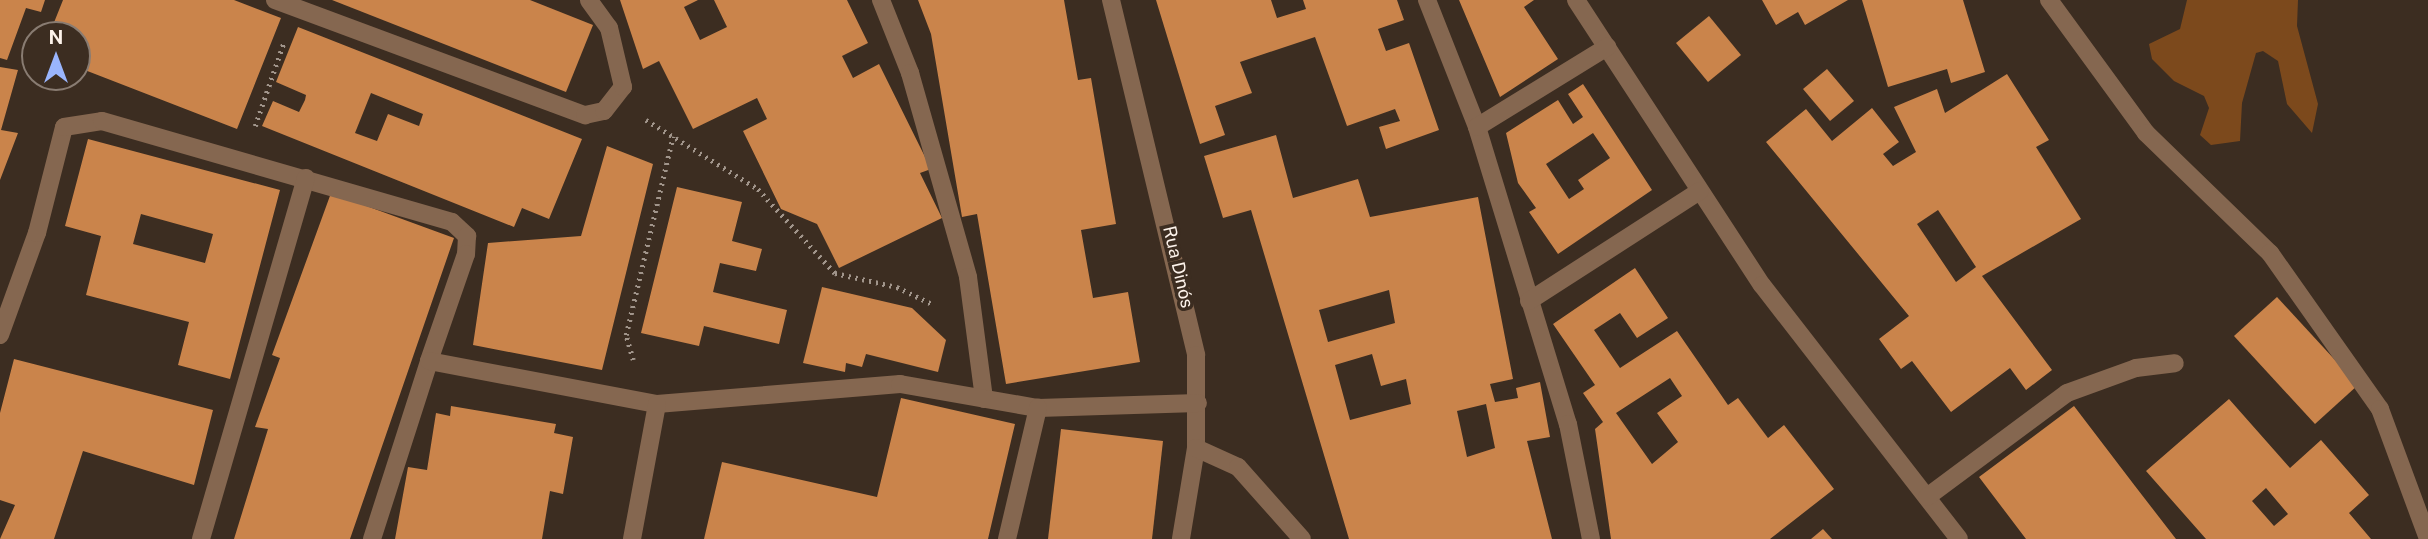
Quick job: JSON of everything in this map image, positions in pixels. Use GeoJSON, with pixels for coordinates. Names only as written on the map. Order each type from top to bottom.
{"type":"FeatureCollection","features":[{"type":"Feature","properties":{"kind":"street"},"geometry":{"type":"LineString","coordinates":[[275,0],[563,111],[604,111],[616,101],[621,66],[609,28],[589,0]]}},
{"type":"Feature","properties":{"kind":"street"},"geometry":{"type":"LineString","coordinates":[[881,0],[940,178],[979,344],[984,399]]}},
{"type":"Feature","properties":{"kind":"street","name":"Rua Dinós"},"geometry":{"type":"LineString","coordinates":[[1111,0],[1185,295],[1198,403],[1196,449],[1181,539]]}},
{"type":"Feature","properties":{"kind":"street"},"geometry":{"type":"LineString","coordinates":[[1427,0],[1477,127],[1568,424],[1591,539]]}},
{"type":"Feature","properties":{"kind":"street"},"geometry":{"type":"LineString","coordinates":[[1576,0],[1762,285],[1959,539]]}},
{"type":"Feature","properties":{"kind":"street"},"geometry":{"type":"LineString","coordinates":[[2049,0],[2146,133],[2270,253],[2365,386],[2380,409],[2428,539]]}},
{"type":"Feature","properties":{"kind":"street"},"geometry":{"type":"LineString","coordinates":[[1477,127],[1607,47]]}},
{"type":"Feature","properties":{"kind":"street"},"geometry":{"type":"LineString","coordinates":[[0,335],[37,233],[64,127],[102,121],[452,222],[467,236],[372,539]]}},
{"type":"Feature","properties":{"kind":"street"},"geometry":{"type":"LineString","coordinates":[[201,539],[306,178]]}},
{"type":"Feature","properties":{"kind":"street"},"geometry":{"type":"LineString","coordinates":[[1529,301],[1700,191]]}},
{"type":"Feature","properties":{"kind":"street"},"geometry":{"type":"LineString","coordinates":[[429,361],[657,404],[900,384],[1038,408],[1198,403]]}},
{"type":"Feature","properties":{"kind":"street"},"geometry":{"type":"LineString","coordinates":[[1927,497],[2067,393],[2136,368],[2175,363]]}},
{"type":"Feature","properties":{"kind":"street"},"geometry":{"type":"LineString","coordinates":[[632,539],[657,404]]}},
{"type":"Feature","properties":{"kind":"street"},"geometry":{"type":"LineString","coordinates":[[1007,539],[1038,408]]}},
{"type":"Feature","properties":{"kind":"street"},"geometry":{"type":"LineString","coordinates":[[1196,449],[1238,467],[1301,539]]}},
{"type":"Feature","properties":{"kind":"path"},"geometry":{"type":"LineString","coordinates":[[243,160],[296,8]]}},
{"type":"Feature","properties":{"kind":"path"},"geometry":{"type":"LineString","coordinates":[[616,101],[758,189],[835,273],[926,299],[979,344]]}},
{"type":"Feature","properties":{"kind":"path"},"geometry":{"type":"LineString","coordinates":[[657,404],[626,335],[673,136]]}},
{"type":"Feature","properties":{"kind":"shaded area"},"geometry":{"type":"Polygon","coordinates":[[[2187,0],[2298,0],[2297,26],[2318,104],[2312,133],[2287,104],[2278,61],[2263,51],[2256,53],[2242,103],[2240,141],[2211,145],[2200,135],[2209,108],[2204,96],[2174,81],[2152,59],[2149,44],[2180,29],[2187,0]]]}},
{"type":"Feature","properties":{"kind":"building"},"geometry":{"type":"Polygon","coordinates":[[[0,0],[45,0],[41,12],[26,8],[7,60],[0,58],[0,0]]]}},
{"type":"Feature","properties":{"kind":"building"},"geometry":{"type":"Polygon","coordinates":[[[63,0],[234,0],[281,18],[237,129],[91,72],[91,21],[55,21],[63,0]]]}},
{"type":"Feature","properties":{"kind":"building"},"geometry":{"type":"Polygon","coordinates":[[[332,0],[530,0],[593,25],[566,92],[332,0]]]}},
{"type":"Feature","properties":{"kind":"building"},"geometry":{"type":"Polygon","coordinates":[[[620,0],[698,0],[684,7],[700,40],[727,27],[714,0],[847,0],[868,43],[842,56],[853,78],[879,64],[931,169],[920,173],[942,218],[839,268],[817,224],[781,209],[743,131],[767,119],[757,98],[693,129],[659,61],[643,69],[620,0]]]}},
{"type":"Feature","properties":{"kind":"building"},"geometry":{"type":"Polygon","coordinates":[[[918,0],[1064,0],[1078,80],[1091,78],[1116,224],[1081,230],[1093,298],[1128,292],[1140,362],[1006,384],[977,214],[962,217],[931,34],[918,0]]]}},
{"type":"Feature","properties":{"kind":"building"},"geometry":{"type":"Polygon","coordinates":[[[1156,0],[1271,0],[1277,18],[1306,9],[1303,0],[1397,0],[1404,20],[1378,29],[1386,51],[1409,43],[1439,130],[1386,149],[1379,127],[1400,121],[1395,109],[1347,126],[1315,37],[1240,62],[1252,93],[1215,106],[1225,135],[1200,144],[1156,0]]]}},
{"type":"Feature","properties":{"kind":"building"},"geometry":{"type":"Polygon","coordinates":[[[1459,0],[1534,0],[1524,7],[1558,59],[1500,97],[1459,0]]]}},
{"type":"Feature","properties":{"kind":"building"},"geometry":{"type":"Polygon","coordinates":[[[1762,0],[1848,0],[1805,25],[1798,12],[1776,25],[1762,0]]]}},
{"type":"Feature","properties":{"kind":"building"},"geometry":{"type":"Polygon","coordinates":[[[1862,0],[1963,0],[1985,72],[1951,83],[1947,69],[1888,87],[1862,0]]]}},
{"type":"Feature","properties":{"kind":"building"},"geometry":{"type":"Polygon","coordinates":[[[1709,16],[1741,55],[1708,82],[1676,43],[1709,16]]]}},
{"type":"Feature","properties":{"kind":"building"},"geometry":{"type":"Polygon","coordinates":[[[298,27],[582,139],[549,219],[522,208],[514,227],[262,126],[273,101],[299,112],[305,100],[306,95],[276,82],[298,27]],[[371,93],[355,133],[377,141],[388,114],[419,126],[423,114],[371,93]]]}},
{"type":"Feature","properties":{"kind":"building"},"geometry":{"type":"Polygon","coordinates":[[[0,67],[18,70],[1,130],[18,133],[0,180],[0,67]]]}},
{"type":"Feature","properties":{"kind":"building"},"geometry":{"type":"Polygon","coordinates":[[[1827,69],[1854,101],[1830,121],[1803,89],[1827,69]]]}},
{"type":"Feature","properties":{"kind":"building"},"geometry":{"type":"Polygon","coordinates":[[[2007,74],[2049,140],[2036,147],[2081,219],[1982,276],[2052,370],[2026,390],[2010,368],[1951,412],[1912,361],[1901,369],[1879,339],[1909,316],[1766,142],[1806,109],[1832,141],[1872,108],[1899,142],[1883,154],[1893,166],[1916,152],[1894,107],[1937,89],[1945,113],[2007,74]],[[1938,210],[1917,224],[1956,282],[1976,267],[1938,210]]]}},
{"type":"Feature","properties":{"kind":"building"},"geometry":{"type":"Polygon","coordinates":[[[1583,84],[1652,190],[1558,254],[1529,212],[1536,208],[1518,183],[1506,133],[1558,100],[1573,124],[1583,117],[1568,94],[1583,84]],[[1593,133],[1546,164],[1569,199],[1584,189],[1578,180],[1610,158],[1593,133]]]}},
{"type":"Feature","properties":{"kind":"building"},"geometry":{"type":"Polygon","coordinates":[[[1276,135],[1293,198],[1358,179],[1370,217],[1478,197],[1513,379],[1490,384],[1495,402],[1518,398],[1516,388],[1540,382],[1550,437],[1527,441],[1552,539],[1349,539],[1251,210],[1223,218],[1204,156],[1276,135]],[[1389,290],[1319,310],[1328,342],[1395,323],[1389,290]],[[1372,354],[1335,365],[1350,420],[1411,404],[1406,379],[1381,386],[1372,354]],[[1486,404],[1457,411],[1467,457],[1495,448],[1486,404]]]}},
{"type":"Feature","properties":{"kind":"building"},"geometry":{"type":"Polygon","coordinates":[[[88,139],[280,190],[230,379],[178,365],[189,322],[86,295],[101,236],[65,226],[88,139]],[[141,214],[133,244],[205,263],[213,234],[141,214]]]}},
{"type":"Feature","properties":{"kind":"building"},"geometry":{"type":"Polygon","coordinates":[[[607,146],[653,164],[602,370],[473,345],[488,243],[581,236],[607,146]]]}},
{"type":"Feature","properties":{"kind":"building"},"geometry":{"type":"Polygon","coordinates":[[[677,187],[742,202],[732,241],[762,249],[756,271],[720,263],[713,292],[787,310],[779,344],[704,326],[699,346],[641,333],[677,187]]]}},
{"type":"Feature","properties":{"kind":"building"},"geometry":{"type":"Polygon","coordinates":[[[331,193],[454,238],[350,539],[234,539],[268,429],[255,427],[280,358],[272,355],[331,193]]]}},
{"type":"Feature","properties":{"kind":"building"},"geometry":{"type":"Polygon","coordinates":[[[1635,268],[1668,318],[1637,338],[1620,313],[1594,330],[1620,368],[1677,331],[1728,405],[1738,398],[1768,438],[1784,425],[1834,489],[1770,539],[1611,539],[1595,429],[1603,422],[1583,393],[1595,385],[1553,324],[1635,268]],[[1670,378],[1616,413],[1652,464],[1678,442],[1657,413],[1682,396],[1670,378]]]}},
{"type":"Feature","properties":{"kind":"building"},"geometry":{"type":"Polygon","coordinates":[[[822,287],[912,308],[946,340],[938,372],[866,354],[862,367],[846,363],[845,372],[803,363],[822,287]]]}},
{"type":"Feature","properties":{"kind":"building"},"geometry":{"type":"Polygon","coordinates":[[[2277,297],[2358,385],[2315,424],[2234,336],[2277,297]]]}},
{"type":"Feature","properties":{"kind":"building"},"geometry":{"type":"Polygon","coordinates":[[[14,359],[213,410],[194,485],[83,451],[54,539],[0,539],[15,505],[0,500],[0,413],[14,359]]]}},
{"type":"Feature","properties":{"kind":"building"},"geometry":{"type":"Polygon","coordinates":[[[901,398],[1015,424],[988,539],[704,539],[722,462],[877,497],[901,398]]]}},
{"type":"Feature","properties":{"kind":"building"},"geometry":{"type":"Polygon","coordinates":[[[2229,399],[2290,468],[2321,440],[2369,495],[2349,513],[2371,539],[2206,539],[2146,471],[2229,399]],[[2266,488],[2252,501],[2274,526],[2288,514],[2266,488]]]}},
{"type":"Feature","properties":{"kind":"building"},"geometry":{"type":"Polygon","coordinates":[[[451,406],[556,424],[554,433],[573,437],[563,494],[550,491],[542,539],[395,539],[408,467],[427,470],[436,413],[450,416],[451,406]]]}},
{"type":"Feature","properties":{"kind":"building"},"geometry":{"type":"Polygon","coordinates":[[[2074,406],[2176,539],[2026,539],[1979,477],[2074,406]]]}},
{"type":"Feature","properties":{"kind":"building"},"geometry":{"type":"Polygon","coordinates":[[[1061,429],[1163,441],[1152,539],[1048,539],[1061,429]]]}},
{"type":"Feature","properties":{"kind":"building"},"geometry":{"type":"Polygon","coordinates":[[[1823,529],[1832,539],[1811,539],[1823,529]]]}}]}
